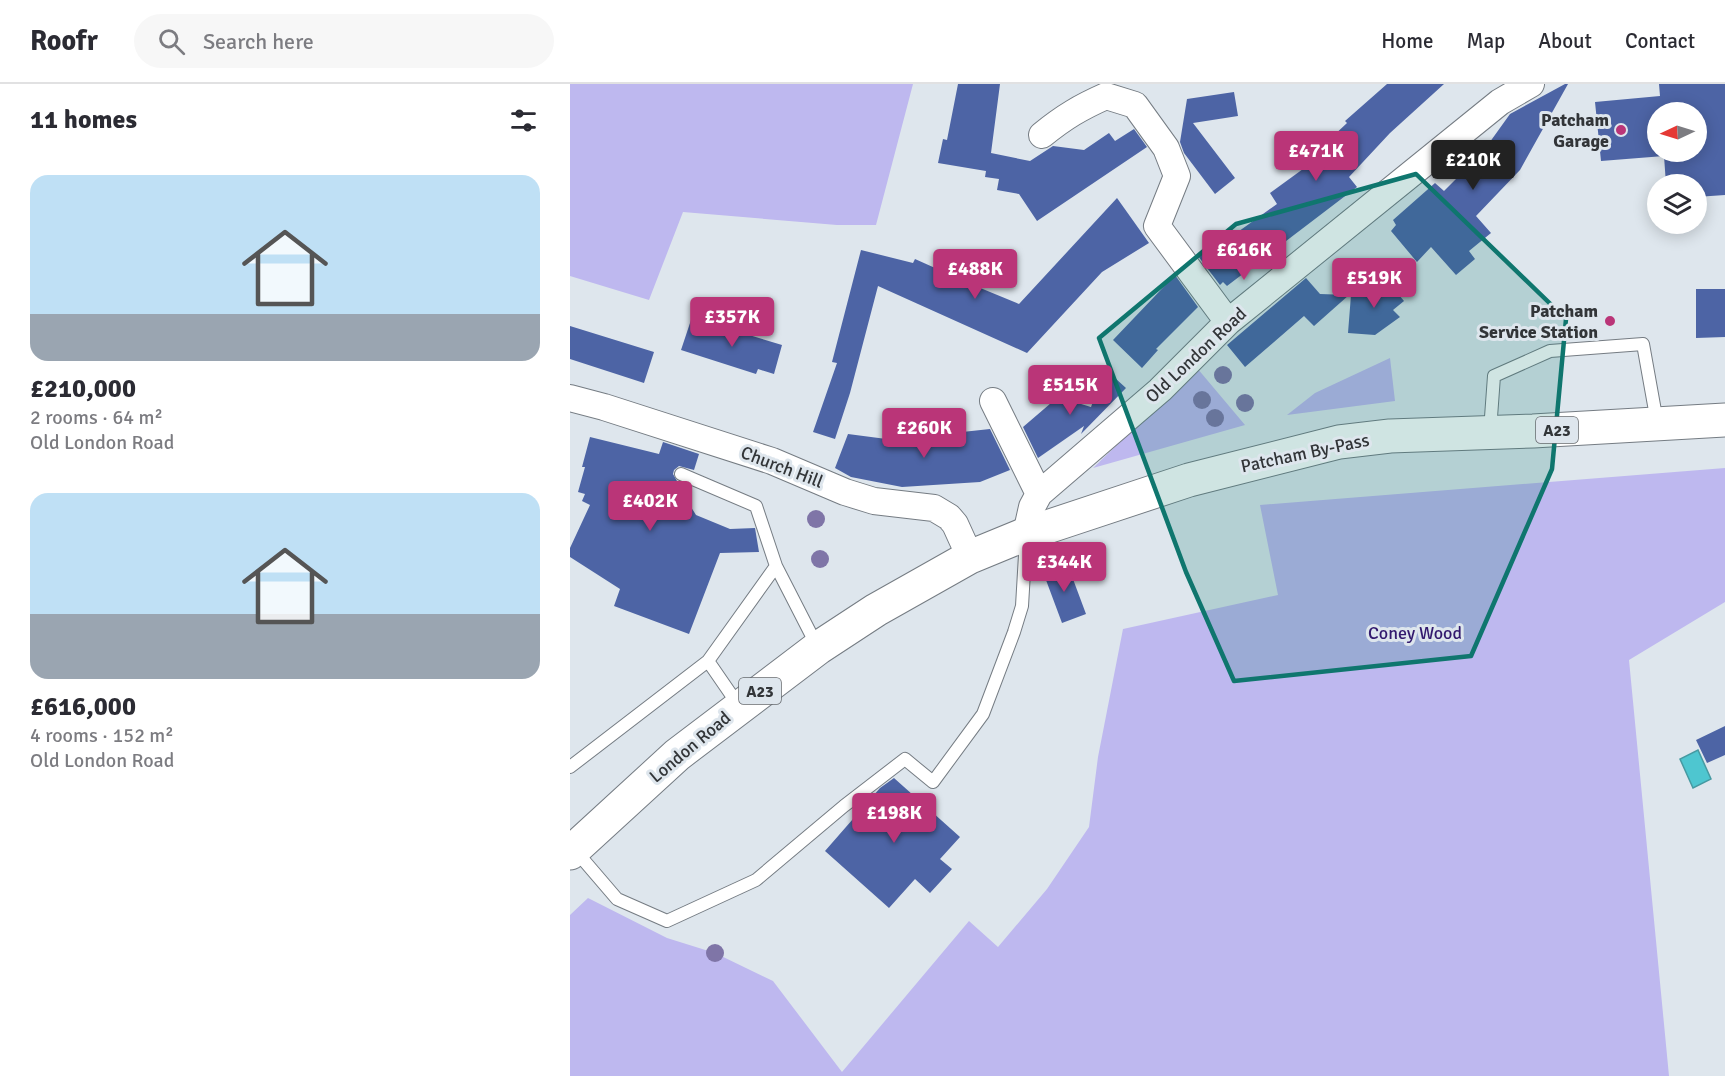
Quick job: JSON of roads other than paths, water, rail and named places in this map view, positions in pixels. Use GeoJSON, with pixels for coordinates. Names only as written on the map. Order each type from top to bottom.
{"type":"FeatureCollection","features":[{"type":"Feature","properties":{"kind":"highway","name":"Patcham By-Pass"},"geometry":{"type":"LineString","coordinates":[[970,557],[1026,534],[1189,480],[1339,442],[1390,436],[1533,431],[1725,420]]}},
{"type":"Feature","properties":{"kind":"highway","name":"London Road"},"geometry":{"type":"LineString","coordinates":[[572,851],[677,755],[818,648],[876,610],[970,557]]}},
{"type":"Feature","properties":{"kind":"street","name":"Old London Road"},"geometry":{"type":"LineString","coordinates":[[1026,534],[1032,507],[1039,494],[1160,390],[1228,322],[1500,102],[1532,84]]}},
{"type":"Feature","properties":{"kind":"street"},"geometry":{"type":"LineString","coordinates":[[1042,135],[1062,118],[1106,96],[1135,105],[1166,148],[1177,176],[1157,226],[1228,322]]}},
{"type":"Feature","properties":{"kind":"street","name":"Church Hill"},"geometry":{"type":"LineString","coordinates":[[570,398],[772,461],[845,492],[874,501],[934,508],[949,517],[955,524],[970,557]]}},
{"type":"Feature","properties":{"kind":"street"},"geometry":{"type":"LineString","coordinates":[[993,401],[1039,494]]}},
{"type":"Feature","properties":{"kind":"lane"},"geometry":{"type":"LineString","coordinates":[[1490,432],[1494,376],[1550,351],[1642,344],[1657,423]]}},
{"type":"Feature","properties":{"kind":"lane"},"geometry":{"type":"LineString","coordinates":[[681,474],[756,506],[776,566],[818,648]]}},
{"type":"Feature","properties":{"kind":"lane"},"geometry":{"type":"LineString","coordinates":[[572,851],[616,898],[667,921],[756,880],[844,806],[905,759],[933,782],[983,714],[1014,632],[1022,606],[1026,534]]}},
{"type":"Feature","properties":{"kind":"lane"},"geometry":{"type":"LineString","coordinates":[[570,767],[708,661],[776,566]]}},
{"type":"Feature","properties":{"kind":"lane"},"geometry":{"type":"LineString","coordinates":[[708,661],[739,707]]}},
{"type":"Feature","properties":{"kind":"water"},"geometry":{"type":"Polygon","coordinates":[[[1698,750],[1711,779],[1693,788],[1680,759],[1698,750]]]}},
{"type":"Feature","properties":{"kind":"place","name":"Patcham Garage"},"geometry":{"type":"Point","coordinates":[1621,130]}},
{"type":"Feature","properties":{"kind":"place","name":"Patcham Service Station"},"geometry":{"type":"Point","coordinates":[1610,321]}},
{"type":"Feature","properties":{"kind":"park label","name":"Coney Wood"},"geometry":{"type":"Point","coordinates":[1415,633]}}]}
